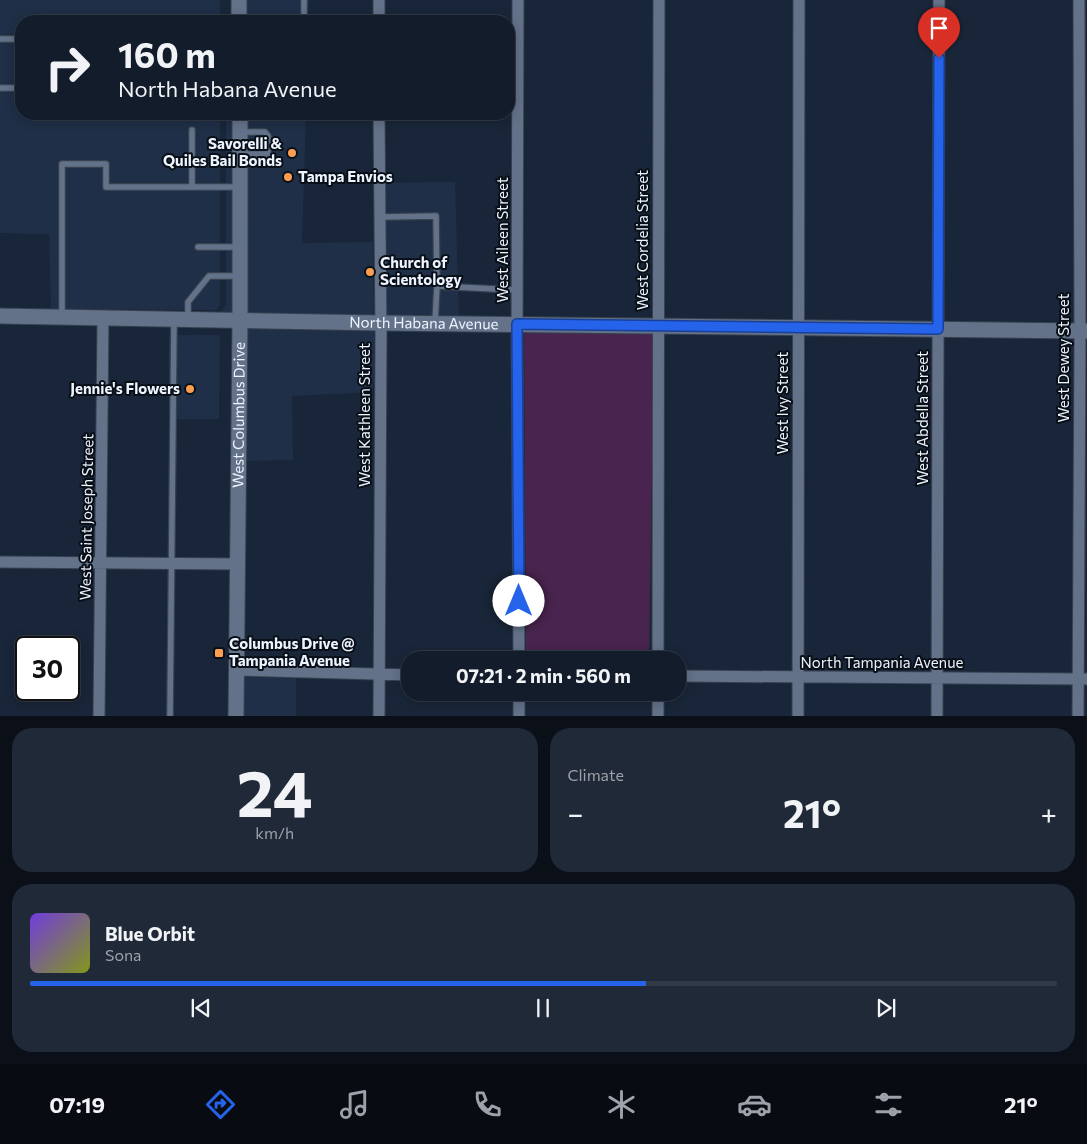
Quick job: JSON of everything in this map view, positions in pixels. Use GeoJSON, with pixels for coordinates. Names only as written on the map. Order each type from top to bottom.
{"type":"FeatureCollection","features":[{"type":"Feature","properties":{"kind":"street"},"geometry":{"type":"LineString","coordinates":[[239,0],[239,15]]}},
{"type":"Feature","properties":{"kind":"street"},"geometry":{"type":"LineString","coordinates":[[379,0],[379,15]]}},
{"type":"Feature","properties":{"kind":"street","name":"West Aileen Street"},"geometry":{"type":"LineString","coordinates":[[518,0],[519,651]]}},
{"type":"Feature","properties":{"kind":"street","name":"West Cordelia Street"},"geometry":{"type":"LineString","coordinates":[[658,651],[659,0]]}},
{"type":"Feature","properties":{"kind":"street","name":"West Ivy Street"},"geometry":{"type":"LineString","coordinates":[[798,716],[799,0]]}},
{"type":"Feature","properties":{"kind":"street","name":"West Abdella Street"},"geometry":{"type":"LineString","coordinates":[[937,716],[939,0]]}},
{"type":"Feature","properties":{"kind":"street","name":"West Dewey Street"},"geometry":{"type":"LineString","coordinates":[[1078,716],[1083,679],[1083,331],[1079,0]]}},
{"type":"Feature","properties":{"kind":"street","name":"West Columbus Drive"},"geometry":{"type":"LineString","coordinates":[[236,716],[240,120]]}},
{"type":"Feature","properties":{"kind":"street","name":"West Kathleen Street"},"geometry":{"type":"LineString","coordinates":[[379,120],[379,716]]}},
{"type":"Feature","properties":{"kind":"street","name":"North Habana Avenue"},"geometry":{"type":"LineString","coordinates":[[0,316],[435,324],[1083,331]]}},
{"type":"Feature","properties":{"kind":"street","name":"West Saint Joseph Street"},"geometry":{"type":"LineString","coordinates":[[99,716],[103,318]]}},
{"type":"Feature","properties":{"kind":"street"},"geometry":{"type":"LineString","coordinates":[[0,562],[238,564]]}},
{"type":"Feature","properties":{"kind":"street"},"geometry":{"type":"LineString","coordinates":[[237,670],[401,674]]}},
{"type":"Feature","properties":{"kind":"street","name":"North Tampania Avenue"},"geometry":{"type":"LineString","coordinates":[[686,676],[1083,679]]}},
{"type":"Feature","properties":{"kind":"street"},"geometry":{"type":"LineString","coordinates":[[519,701],[519,716]]}},
{"type":"Feature","properties":{"kind":"street"},"geometry":{"type":"LineString","coordinates":[[658,701],[658,716]]}},
{"type":"Feature","properties":{"kind":"lane"},"geometry":{"type":"LineString","coordinates":[[304,0],[304,15]]}},
{"type":"Feature","properties":{"kind":"lane"},"geometry":{"type":"LineString","coordinates":[[0,39],[15,39]]}},
{"type":"Feature","properties":{"kind":"lane"},"geometry":{"type":"LineString","coordinates":[[0,88],[15,88]]}},
{"type":"Feature","properties":{"kind":"lane"},"geometry":{"type":"LineString","coordinates":[[192,130],[192,187]]}},
{"type":"Feature","properties":{"kind":"lane"},"geometry":{"type":"LineString","coordinates":[[240,132],[265,132],[268,136],[268,154],[240,154]]}},
{"type":"Feature","properties":{"kind":"lane"},"geometry":{"type":"LineString","coordinates":[[62,317],[62,164],[106,164],[106,187],[240,187]]}},
{"type":"Feature","properties":{"kind":"lane"},"geometry":{"type":"LineString","coordinates":[[380,216],[436,216],[437,286],[435,324]]}},
{"type":"Feature","properties":{"kind":"lane"},"geometry":{"type":"LineString","coordinates":[[198,247],[240,247]]}},
{"type":"Feature","properties":{"kind":"lane"},"geometry":{"type":"LineString","coordinates":[[170,716],[171,564],[181,319],[188,302],[209,276],[240,276]]}},
{"type":"Feature","properties":{"kind":"lane"},"geometry":{"type":"LineString","coordinates":[[437,286],[517,290]]}},
{"type":"Feature","properties":{"kind":"shaded area"},"geometry":{"type":"Polygon","coordinates":[[[0,0],[220,0],[220,15],[15,15],[15,120],[220,120],[220,304],[217,310],[51,309],[49,234],[0,233],[0,0]]]}},
{"type":"Feature","properties":{"kind":"shaded area"},"geometry":{"type":"Polygon","coordinates":[[[246,0],[309,0],[308,15],[246,15],[246,0]]]}},
{"type":"Feature","properties":{"kind":"shaded area"},"geometry":{"type":"Polygon","coordinates":[[[226,120],[233,120],[234,314],[220,314],[226,304],[226,120]]]}},
{"type":"Feature","properties":{"kind":"shaded area"},"geometry":{"type":"Polygon","coordinates":[[[246,120],[306,120],[302,243],[373,242],[374,317],[247,315],[246,120]]]}},
{"type":"Feature","properties":{"kind":"shaded area"},"geometry":{"type":"Polygon","coordinates":[[[455,182],[459,318],[387,317],[386,183],[455,182]]]}},
{"type":"Feature","properties":{"kind":"shaded area"},"geometry":{"type":"Polygon","coordinates":[[[247,327],[374,329],[374,377],[372,392],[292,396],[293,460],[246,461],[247,327]]]}},
{"type":"Feature","properties":{"kind":"shaded area"},"geometry":{"type":"Polygon","coordinates":[[[524,330],[652,332],[649,651],[526,651],[524,330]]]}},
{"type":"Feature","properties":{"kind":"shaded area"},"geometry":{"type":"Polygon","coordinates":[[[169,335],[219,335],[219,419],[169,419],[169,335]]]}},
{"type":"Feature","properties":{"kind":"shaded area"},"geometry":{"type":"Polygon","coordinates":[[[244,677],[296,678],[296,716],[243,716],[244,677]]]}},
{"type":"Feature","properties":{"kind":"place","name":"Savorelli & Quiles Bail Bonds"},"geometry":{"type":"Point","coordinates":[292,153]}},
{"type":"Feature","properties":{"kind":"place","name":"Tampa Envios"},"geometry":{"type":"Point","coordinates":[288,177]}},
{"type":"Feature","properties":{"kind":"place","name":"Church of Scientology"},"geometry":{"type":"Point","coordinates":[370,272]}},
{"type":"Feature","properties":{"kind":"place","name":"Jennie's Flowers"},"geometry":{"type":"Point","coordinates":[190,389]}},
{"type":"Feature","properties":{"kind":"place","name":"Columbus Drive @ Tampania Avenue"},"geometry":{"type":"Point","coordinates":[219,653]}},
{"type":"Feature","properties":{"kind":"route"},"geometry":{"type":"LineString","coordinates":[[519,601],[517,324],[938,329],[939,58]]}}]}
